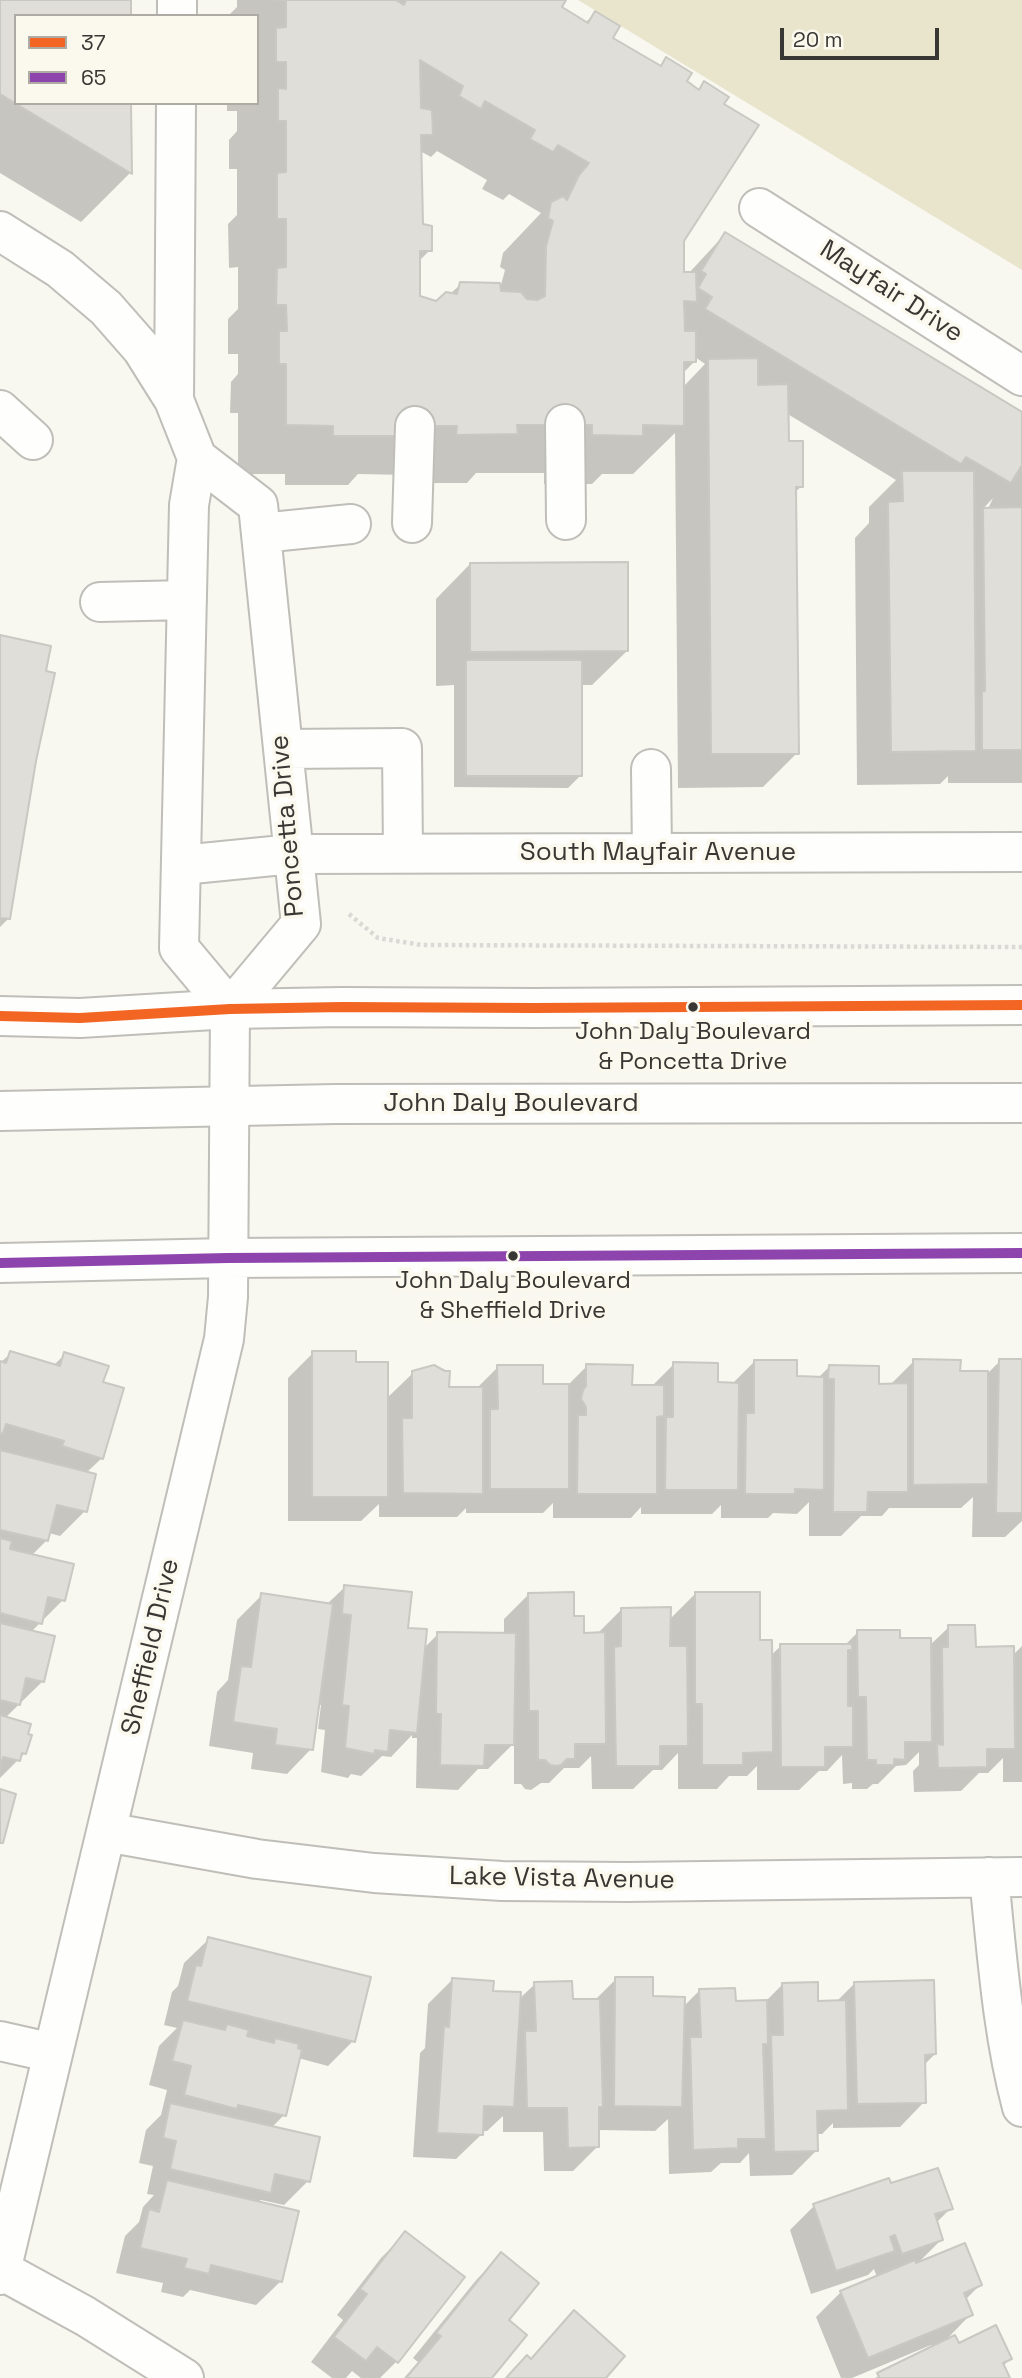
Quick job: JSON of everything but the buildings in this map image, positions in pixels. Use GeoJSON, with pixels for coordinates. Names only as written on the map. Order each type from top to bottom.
{"type":"FeatureCollection","features":[{"type":"Feature","properties":{"kind":"street"},"geometry":{"type":"LineString","coordinates":[[174,400],[176,105]]}},
{"type":"Feature","properties":{"kind":"street","name":"Mayfair Drive"},"geometry":{"type":"LineString","coordinates":[[759,208],[1022,376]]}},
{"type":"Feature","properties":{"kind":"street"},"geometry":{"type":"LineString","coordinates":[[4,243],[60,269],[107,308],[142,349],[174,400],[197,458],[189,505],[179,948],[230,1009]]}},
{"type":"Feature","properties":{"kind":"street"},"geometry":{"type":"LineString","coordinates":[[0,410],[33,440]]}},
{"type":"Feature","properties":{"kind":"street"},"geometry":{"type":"LineString","coordinates":[[565,425],[566,520]]}},
{"type":"Feature","properties":{"kind":"street"},"geometry":{"type":"LineString","coordinates":[[412,523],[415,426]]}},
{"type":"Feature","properties":{"kind":"street","name":"Poncetta Drive"},"geometry":{"type":"LineString","coordinates":[[197,458],[258,505],[301,924],[230,1009]]}},
{"type":"Feature","properties":{"kind":"street"},"geometry":{"type":"LineString","coordinates":[[261,533],[351,524]]}},
{"type":"Feature","properties":{"kind":"street"},"geometry":{"type":"LineString","coordinates":[[100,602],[187,600]]}},
{"type":"Feature","properties":{"kind":"street"},"geometry":{"type":"LineString","coordinates":[[283,749],[402,748],[403,853]]}},
{"type":"Feature","properties":{"kind":"street"},"geometry":{"type":"LineString","coordinates":[[651,769],[652,853]]}},
{"type":"Feature","properties":{"kind":"street","name":"South Mayfair Avenue"},"geometry":{"type":"LineString","coordinates":[[182,865],[293,854],[1022,852]]}},
{"type":"Feature","properties":{"kind":"street"},"geometry":{"type":"LineString","coordinates":[[0,1016],[80,1018],[230,1009],[342,1007],[1022,1005]]}},
{"type":"Feature","properties":{"kind":"street","name":"Sheffield Drive"},"geometry":{"type":"LineString","coordinates":[[1,2272],[224,1339],[228,1297],[230,1009]]}},
{"type":"Feature","properties":{"kind":"street","name":"John Daly Boulevard"},"geometry":{"type":"LineString","coordinates":[[0,1111],[335,1104],[1022,1103]]}},
{"type":"Feature","properties":{"kind":"street"},"geometry":{"type":"LineString","coordinates":[[0,1263],[228,1258],[1022,1253]]}},
{"type":"Feature","properties":{"kind":"street","name":"Lake Vista Avenue"},"geometry":{"type":"LineString","coordinates":[[106,1832],[257,1859],[374,1873],[502,1881],[1006,1877]]}},
{"type":"Feature","properties":{"kind":"street"},"geometry":{"type":"LineString","coordinates":[[1006,1877],[1000,1989],[1015,2082],[1022,2107]]}},
{"type":"Feature","properties":{"kind":"street"},"geometry":{"type":"LineString","coordinates":[[0,2041],[53,2053]]}},
{"type":"Feature","properties":{"kind":"street"},"geometry":{"type":"LineString","coordinates":[[1,2272],[85,2316],[184,2378]]}},
{"type":"Feature","properties":{"kind":"path"},"geometry":{"type":"LineString","coordinates":[[349,914],[378,938],[422,945],[1022,947]]}},
{"type":"Feature","properties":{"kind":"shaded area"},"geometry":{"type":"Polygon","coordinates":[[[578,0],[1022,0],[1022,270],[578,0]]]}},
{"type":"Feature","properties":{"kind":"transit line","name":"37"},"geometry":{"type":"LineString","coordinates":[[0,1016],[80,1018],[230,1009],[342,1007],[1022,1005]]}},
{"type":"Feature","properties":{"kind":"transit line","name":"65"},"geometry":{"type":"LineString","coordinates":[[0,1263],[228,1258],[1022,1253]]}},
{"type":"Feature","properties":{"kind":"place","name":"John Daly Boulevard & Poncetta Drive"},"geometry":{"type":"Point","coordinates":[693,1007]}},
{"type":"Feature","properties":{"kind":"place","name":"John Daly Boulevard & Sheffield Drive"},"geometry":{"type":"Point","coordinates":[513,1256]}}]}
